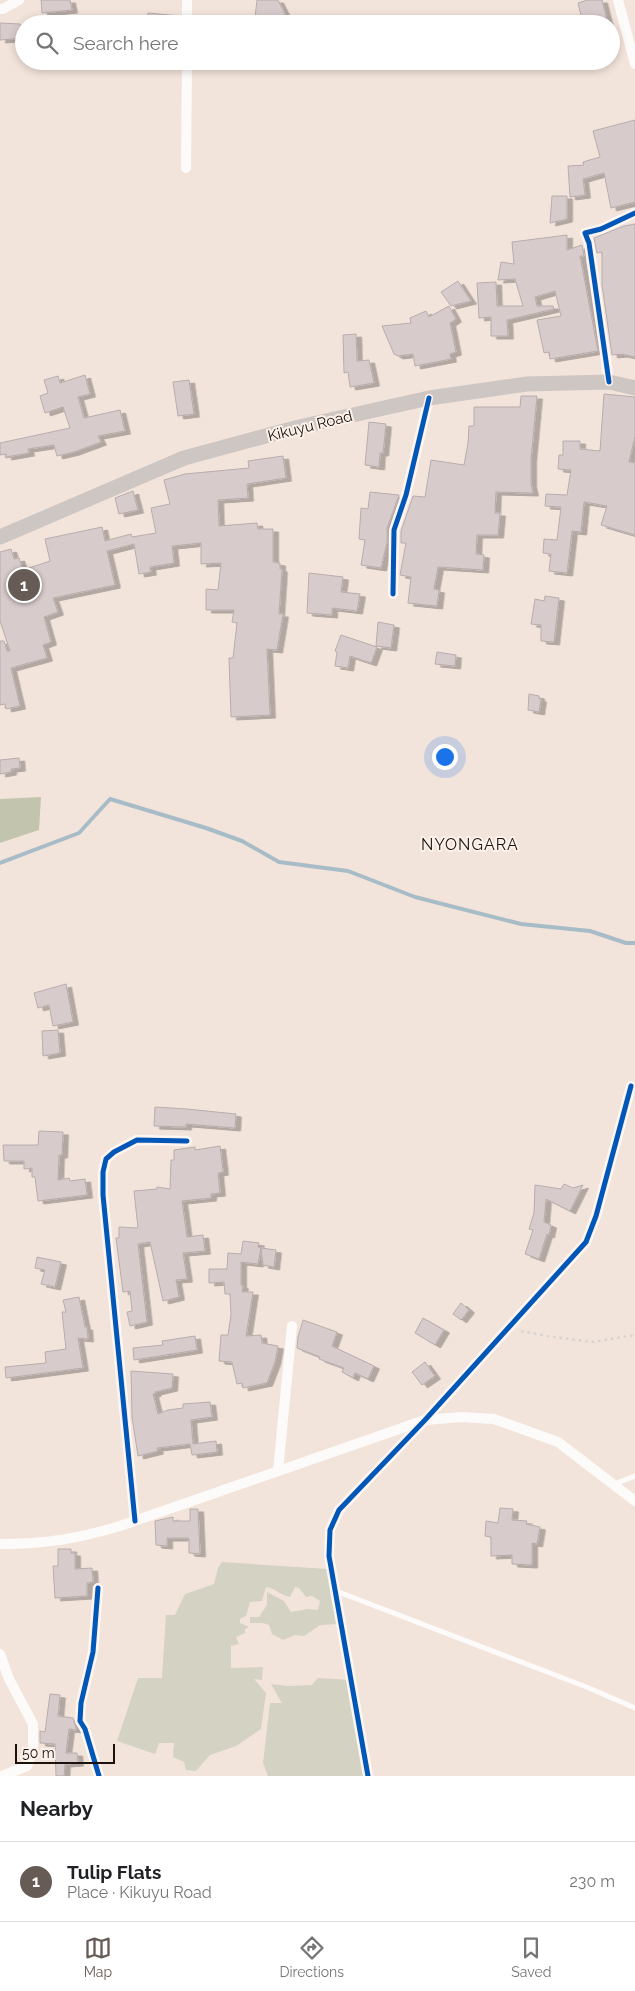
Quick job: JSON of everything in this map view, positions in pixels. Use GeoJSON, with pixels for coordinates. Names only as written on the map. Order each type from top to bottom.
{"type":"FeatureCollection","features":[{"type":"Feature","properties":{"kind":"main road","name":"Kikuyu Road"},"geometry":{"type":"LineString","coordinates":[[0,537],[184,458],[299,427],[429,398],[527,384],[609,382],[635,388]]}},
{"type":"Feature","properties":{"kind":"street"},"geometry":{"type":"LineString","coordinates":[[0,9],[19,0]]}},
{"type":"Feature","properties":{"kind":"street"},"geometry":{"type":"LineString","coordinates":[[187,0],[187,15]]}},
{"type":"Feature","properties":{"kind":"street"},"geometry":{"type":"LineString","coordinates":[[618,0],[635,64]]}},
{"type":"Feature","properties":{"kind":"street"},"geometry":{"type":"LineString","coordinates":[[186,70],[186,168]]}},
{"type":"Feature","properties":{"kind":"street"},"geometry":{"type":"LineString","coordinates":[[609,382],[589,243],[584,233],[601,229],[635,213]]}},
{"type":"Feature","properties":{"kind":"street"},"geometry":{"type":"LineString","coordinates":[[393,594],[394,530],[406,494],[429,398]]}},
{"type":"Feature","properties":{"kind":"street"},"geometry":{"type":"LineString","coordinates":[[368,1776],[329,1556],[330,1530],[339,1510],[425,1420],[586,1242],[596,1216],[631,1086]]}},
{"type":"Feature","properties":{"kind":"street"},"geometry":{"type":"LineString","coordinates":[[134,1521],[103,1195],[103,1172],[106,1159],[114,1152],[137,1140],[187,1141]]}},
{"type":"Feature","properties":{"kind":"street"},"geometry":{"type":"LineString","coordinates":[[278,1471],[292,1326]]}},
{"type":"Feature","properties":{"kind":"street"},"geometry":{"type":"LineString","coordinates":[[0,1544],[70,1540],[134,1521],[425,1420],[460,1417],[494,1419],[558,1442],[635,1501]]}},
{"type":"Feature","properties":{"kind":"street"},"geometry":{"type":"LineString","coordinates":[[98,1588],[94,1652],[81,1703],[80,1720],[85,1729],[99,1776]]}},
{"type":"Feature","properties":{"kind":"street"},"geometry":{"type":"LineString","coordinates":[[0,1654],[9,1679],[33,1724],[33,1750],[28,1771],[2,1776]]}},
{"type":"Feature","properties":{"kind":"lane"},"geometry":{"type":"LineString","coordinates":[[614,1484],[635,1476]]}},
{"type":"Feature","properties":{"kind":"lane"},"geometry":{"type":"LineString","coordinates":[[335,1591],[635,1708]]}},
{"type":"Feature","properties":{"kind":"path"},"geometry":{"type":"LineString","coordinates":[[507,1328],[592,1342],[635,1335]]}},
{"type":"Feature","properties":{"kind":"shaded area"},"geometry":{"type":"Polygon","coordinates":[[[222,1562],[327,1569],[338,1624],[320,1625],[304,1636],[295,1635],[283,1640],[272,1634],[269,1625],[250,1623],[250,1617],[259,1617],[267,1605],[267,1592],[284,1601],[291,1612],[308,1609],[318,1610],[320,1601],[312,1596],[306,1597],[299,1588],[295,1587],[290,1597],[266,1587],[262,1601],[250,1602],[246,1616],[240,1619],[240,1623],[249,1627],[245,1629],[245,1633],[236,1637],[239,1644],[231,1646],[231,1668],[263,1667],[262,1680],[254,1679],[266,1693],[261,1729],[236,1746],[210,1755],[196,1771],[186,1770],[184,1762],[173,1757],[174,1743],[159,1743],[155,1754],[117,1741],[138,1678],[162,1678],[166,1615],[175,1615],[185,1594],[214,1584],[218,1568],[222,1562]]]}},
{"type":"Feature","properties":{"kind":"shaded area"},"geometry":{"type":"Polygon","coordinates":[[[318,1678],[349,1680],[367,1776],[268,1776],[263,1763],[270,1703],[282,1703],[271,1684],[288,1686],[312,1685],[318,1678]]]}},
{"type":"Feature","properties":{"kind":"green space"},"geometry":{"type":"Polygon","coordinates":[[[41,797],[39,830],[0,843],[0,799],[41,797]]]}},
{"type":"Feature","properties":{"kind":"building"},"geometry":{"type":"Polygon","coordinates":[[[41,0],[70,0],[72,10],[42,13],[41,0]]]}},
{"type":"Feature","properties":{"kind":"building"},"geometry":{"type":"Polygon","coordinates":[[[257,0],[278,0],[286,15],[255,15],[257,0]]]}},
{"type":"Feature","properties":{"kind":"building"},"geometry":{"type":"Polygon","coordinates":[[[588,0],[602,0],[606,15],[581,15],[578,3],[588,0]]]}},
{"type":"Feature","properties":{"kind":"building"},"geometry":{"type":"Polygon","coordinates":[[[148,13],[169,15],[148,15],[148,13]]]}},
{"type":"Feature","properties":{"kind":"building"},"geometry":{"type":"Polygon","coordinates":[[[0,23],[15,24],[15,39],[0,40],[0,23]]]}},
{"type":"Feature","properties":{"kind":"building"},"geometry":{"type":"Polygon","coordinates":[[[635,120],[635,202],[611,208],[604,173],[583,179],[585,195],[570,197],[568,166],[584,165],[583,162],[600,157],[593,131],[635,120]]]}},
{"type":"Feature","properties":{"kind":"building"},"geometry":{"type":"Polygon","coordinates":[[[552,196],[567,196],[567,219],[550,223],[552,196]]]}},
{"type":"Feature","properties":{"kind":"building"},"geometry":{"type":"Polygon","coordinates":[[[635,224],[635,357],[622,354],[612,355],[602,285],[602,252],[597,253],[594,238],[624,226],[635,224]]]}},
{"type":"Feature","properties":{"kind":"building"},"geometry":{"type":"Polygon","coordinates":[[[567,235],[567,250],[582,245],[584,256],[580,256],[598,351],[550,359],[549,352],[544,353],[537,320],[561,316],[555,291],[535,297],[537,306],[553,306],[554,309],[507,320],[508,336],[491,336],[491,317],[479,318],[477,283],[496,282],[497,306],[523,306],[515,279],[498,280],[501,262],[514,264],[512,242],[567,235]]]}},
{"type":"Feature","properties":{"kind":"building"},"geometry":{"type":"Polygon","coordinates":[[[458,281],[471,301],[451,306],[441,292],[458,281]]]}},
{"type":"Feature","properties":{"kind":"building"},"geometry":{"type":"Polygon","coordinates":[[[449,306],[456,319],[450,323],[456,352],[450,354],[451,359],[415,366],[413,354],[398,356],[394,354],[382,326],[411,323],[410,318],[426,311],[429,317],[449,306]]]}},
{"type":"Feature","properties":{"kind":"building"},"geometry":{"type":"Polygon","coordinates":[[[356,334],[357,361],[369,360],[374,383],[350,387],[348,372],[344,373],[343,335],[356,334]]]}},
{"type":"Feature","properties":{"kind":"building"},"geometry":{"type":"Polygon","coordinates":[[[85,375],[90,394],[78,397],[84,418],[120,410],[125,431],[98,436],[101,442],[57,456],[54,445],[28,449],[29,453],[6,457],[6,454],[0,455],[0,443],[70,428],[63,407],[45,413],[40,396],[48,393],[44,380],[58,376],[60,383],[85,375]]]}},
{"type":"Feature","properties":{"kind":"building"},"geometry":{"type":"Polygon","coordinates":[[[189,380],[194,414],[178,416],[173,382],[189,380]]]}},
{"type":"Feature","properties":{"kind":"building"},"geometry":{"type":"Polygon","coordinates":[[[604,394],[635,397],[635,436],[629,462],[635,463],[635,535],[601,525],[607,506],[584,502],[581,532],[572,531],[567,573],[549,571],[551,554],[543,553],[544,539],[557,540],[561,507],[545,506],[546,494],[567,495],[571,470],[558,469],[559,455],[563,455],[563,441],[580,441],[580,449],[600,451],[604,394]]]}},
{"type":"Feature","properties":{"kind":"building"},"geometry":{"type":"Polygon","coordinates":[[[521,396],[537,396],[531,459],[533,493],[496,492],[495,513],[500,513],[498,535],[477,535],[476,554],[484,555],[483,570],[438,567],[434,589],[439,590],[437,606],[408,603],[411,577],[400,575],[406,543],[401,543],[401,531],[413,496],[425,497],[431,460],[464,465],[469,426],[474,426],[474,407],[520,407],[521,396]]]}},
{"type":"Feature","properties":{"kind":"building"},"geometry":{"type":"Polygon","coordinates":[[[369,422],[386,424],[383,453],[380,453],[379,467],[365,465],[369,422]]]}},
{"type":"Feature","properties":{"kind":"building"},"geometry":{"type":"Polygon","coordinates":[[[283,456],[286,478],[247,484],[248,498],[218,500],[219,526],[257,523],[258,529],[273,529],[273,562],[280,563],[280,569],[282,569],[279,614],[283,614],[277,650],[267,649],[270,715],[231,717],[229,658],[233,658],[237,623],[232,622],[234,610],[206,610],[206,589],[218,590],[221,563],[201,564],[201,543],[172,546],[174,563],[150,567],[151,572],[139,574],[134,544],[107,551],[115,585],[53,598],[58,612],[44,617],[51,642],[43,645],[47,658],[11,668],[20,706],[6,709],[5,704],[0,705],[0,641],[4,641],[7,651],[10,651],[0,621],[0,552],[11,549],[14,559],[19,558],[23,570],[50,561],[45,539],[102,527],[105,541],[131,534],[132,537],[156,533],[151,508],[170,504],[164,480],[185,474],[249,468],[248,461],[283,456]]]}},
{"type":"Feature","properties":{"kind":"building"},"geometry":{"type":"Polygon","coordinates":[[[133,491],[138,510],[119,514],[115,498],[133,491]]]}},
{"type":"Feature","properties":{"kind":"building"},"geometry":{"type":"Polygon","coordinates":[[[370,492],[399,495],[387,528],[387,542],[381,568],[361,565],[365,540],[359,539],[361,508],[368,509],[370,492]]]}},
{"type":"Feature","properties":{"kind":"building"},"geometry":{"type":"Polygon","coordinates":[[[309,573],[343,577],[341,592],[360,594],[357,611],[332,608],[332,615],[307,613],[309,573]]]}},
{"type":"Feature","properties":{"kind":"building"},"geometry":{"type":"Polygon","coordinates":[[[545,596],[559,598],[554,642],[541,641],[541,625],[531,624],[535,599],[544,601],[545,596]]]}},
{"type":"Feature","properties":{"kind":"building"},"geometry":{"type":"Polygon","coordinates":[[[378,622],[394,625],[391,648],[376,646],[378,622]]]}},
{"type":"Feature","properties":{"kind":"building"},"geometry":{"type":"Polygon","coordinates":[[[341,635],[377,647],[371,663],[350,656],[348,668],[335,666],[337,652],[335,651],[341,635]]]}},
{"type":"Feature","properties":{"kind":"building"},"geometry":{"type":"Polygon","coordinates":[[[437,652],[456,655],[455,666],[435,664],[437,652]]]}},
{"type":"Feature","properties":{"kind":"building"},"geometry":{"type":"Polygon","coordinates":[[[529,694],[539,696],[539,699],[541,699],[539,712],[528,710],[529,694]]]}},
{"type":"Feature","properties":{"kind":"building"},"geometry":{"type":"Polygon","coordinates":[[[19,758],[20,768],[11,769],[11,772],[0,774],[0,760],[19,758]]]}},
{"type":"Feature","properties":{"kind":"building"},"geometry":{"type":"Polygon","coordinates":[[[66,984],[73,1022],[53,1026],[49,1005],[38,1008],[34,993],[66,984]]]}},
{"type":"Feature","properties":{"kind":"building"},"geometry":{"type":"Polygon","coordinates":[[[58,1030],[60,1053],[43,1056],[42,1031],[58,1030]]]}},
{"type":"Feature","properties":{"kind":"building"},"geometry":{"type":"Polygon","coordinates":[[[155,1107],[236,1114],[235,1128],[186,1124],[186,1127],[154,1126],[155,1107]]]}},
{"type":"Feature","properties":{"kind":"building"},"geometry":{"type":"Polygon","coordinates":[[[39,1131],[63,1132],[62,1155],[59,1155],[58,1180],[69,1178],[70,1181],[85,1179],[87,1195],[38,1201],[35,1177],[32,1177],[32,1168],[24,1169],[24,1161],[4,1161],[3,1145],[38,1145],[39,1131]]]}},
{"type":"Feature","properties":{"kind":"building"},"geometry":{"type":"Polygon","coordinates":[[[220,1146],[223,1172],[218,1173],[220,1193],[211,1194],[211,1198],[182,1201],[187,1237],[203,1235],[205,1251],[183,1253],[187,1279],[176,1280],[179,1297],[163,1301],[150,1242],[138,1244],[147,1322],[130,1326],[127,1312],[132,1311],[130,1291],[123,1292],[116,1238],[119,1238],[119,1227],[138,1228],[134,1191],[157,1189],[157,1187],[170,1189],[171,1160],[174,1160],[174,1150],[195,1147],[195,1150],[220,1146]]]}},
{"type":"Feature","properties":{"kind":"building"},"geometry":{"type":"Polygon","coordinates":[[[564,1184],[573,1188],[583,1185],[570,1211],[546,1199],[544,1222],[551,1225],[549,1235],[547,1234],[539,1259],[525,1254],[533,1230],[529,1229],[534,1213],[535,1185],[561,1189],[564,1184]]]}},
{"type":"Feature","properties":{"kind":"building"},"geometry":{"type":"Polygon","coordinates":[[[243,1241],[259,1243],[258,1247],[261,1248],[258,1264],[241,1262],[242,1292],[253,1292],[246,1336],[261,1335],[262,1343],[278,1346],[275,1362],[267,1383],[243,1388],[242,1383],[237,1384],[232,1362],[219,1361],[221,1335],[228,1335],[231,1315],[230,1294],[225,1294],[224,1282],[209,1283],[209,1269],[227,1269],[228,1253],[241,1254],[243,1241]]]}},
{"type":"Feature","properties":{"kind":"building"},"geometry":{"type":"Polygon","coordinates":[[[261,1248],[276,1250],[274,1267],[263,1265],[261,1248]]]}},
{"type":"Feature","properties":{"kind":"building"},"geometry":{"type":"Polygon","coordinates":[[[37,1257],[61,1262],[55,1287],[41,1284],[45,1270],[35,1268],[37,1257]]]}},
{"type":"Feature","properties":{"kind":"building"},"geometry":{"type":"Polygon","coordinates":[[[79,1297],[85,1327],[87,1327],[88,1339],[78,1338],[83,1368],[6,1378],[5,1367],[46,1363],[45,1352],[66,1349],[62,1312],[66,1312],[63,1300],[79,1297]]]}},
{"type":"Feature","properties":{"kind":"building"},"geometry":{"type":"Polygon","coordinates":[[[461,1303],[469,1310],[461,1320],[453,1314],[461,1303]]]}},
{"type":"Feature","properties":{"kind":"building"},"geometry":{"type":"Polygon","coordinates":[[[423,1318],[444,1330],[435,1345],[415,1333],[423,1318]]]}},
{"type":"Feature","properties":{"kind":"building"},"geometry":{"type":"Polygon","coordinates":[[[303,1320],[337,1332],[332,1346],[374,1366],[368,1379],[355,1373],[353,1378],[342,1372],[344,1368],[319,1359],[320,1357],[297,1348],[303,1320]]]}},
{"type":"Feature","properties":{"kind":"building"},"geometry":{"type":"Polygon","coordinates":[[[195,1336],[197,1350],[134,1360],[133,1348],[163,1345],[162,1341],[195,1336]]]}},
{"type":"Feature","properties":{"kind":"building"},"geometry":{"type":"Polygon","coordinates":[[[425,1362],[435,1376],[422,1385],[412,1372],[425,1362]]]}},
{"type":"Feature","properties":{"kind":"building"},"geometry":{"type":"Polygon","coordinates":[[[131,1371],[173,1374],[172,1388],[153,1394],[158,1414],[168,1410],[183,1408],[183,1404],[210,1402],[212,1417],[191,1420],[193,1444],[216,1441],[217,1452],[192,1455],[190,1444],[157,1448],[158,1451],[138,1456],[132,1417],[131,1371]]]}},
{"type":"Feature","properties":{"kind":"building"},"geometry":{"type":"Polygon","coordinates":[[[500,1508],[513,1509],[512,1520],[527,1521],[526,1524],[540,1527],[537,1544],[532,1543],[532,1565],[512,1564],[512,1555],[491,1556],[491,1537],[485,1536],[486,1521],[498,1523],[500,1508]]]}},
{"type":"Feature","properties":{"kind":"building"},"geometry":{"type":"Polygon","coordinates":[[[190,1509],[198,1509],[200,1554],[189,1553],[189,1538],[167,1538],[167,1546],[156,1545],[155,1521],[173,1517],[173,1521],[190,1521],[190,1509]]]}},
{"type":"Feature","properties":{"kind":"building"},"geometry":{"type":"Polygon","coordinates":[[[58,1549],[71,1549],[71,1553],[75,1553],[75,1569],[92,1568],[93,1582],[87,1583],[87,1596],[55,1598],[53,1566],[58,1566],[58,1549]]]}},
{"type":"Feature","properties":{"kind":"building"},"geometry":{"type":"Polygon","coordinates":[[[50,1694],[60,1695],[58,1716],[73,1718],[76,1728],[76,1730],[69,1729],[66,1753],[77,1753],[78,1763],[65,1764],[64,1776],[56,1776],[55,1744],[40,1743],[40,1731],[45,1732],[50,1694]]]}},
{"type":"Feature","properties":{"kind":"waterway"},"geometry":{"type":"LineString","coordinates":[[0,863],[79,833],[110,799],[242,841],[279,862],[348,871],[415,897],[521,924],[590,931],[626,943],[635,943]]}},
{"type":"Feature","properties":{"kind":"cycle path"},"geometry":{"type":"LineString","coordinates":[[609,382],[589,243],[585,233],[601,229],[635,213]]}},
{"type":"Feature","properties":{"kind":"cycle path"},"geometry":{"type":"LineString","coordinates":[[393,594],[394,530],[406,495],[429,398]]}},
{"type":"Feature","properties":{"kind":"cycle path"},"geometry":{"type":"LineString","coordinates":[[368,1776],[329,1556],[330,1530],[339,1510],[425,1420],[586,1242],[596,1216],[631,1086]]}},
{"type":"Feature","properties":{"kind":"cycle path"},"geometry":{"type":"LineString","coordinates":[[135,1521],[103,1195],[103,1172],[106,1159],[114,1152],[137,1140],[187,1141]]}},
{"type":"Feature","properties":{"kind":"cycle path"},"geometry":{"type":"LineString","coordinates":[[98,1588],[93,1652],[81,1703],[80,1721],[85,1729],[99,1776]]}},
{"type":"Feature","properties":{"kind":"place","name":"Tulip Flats"},"geometry":{"type":"Point","coordinates":[24,585]}},
{"type":"Feature","properties":{"kind":"district","name":"NYONGARA"},"geometry":{"type":"Point","coordinates":[470,844]}}]}
